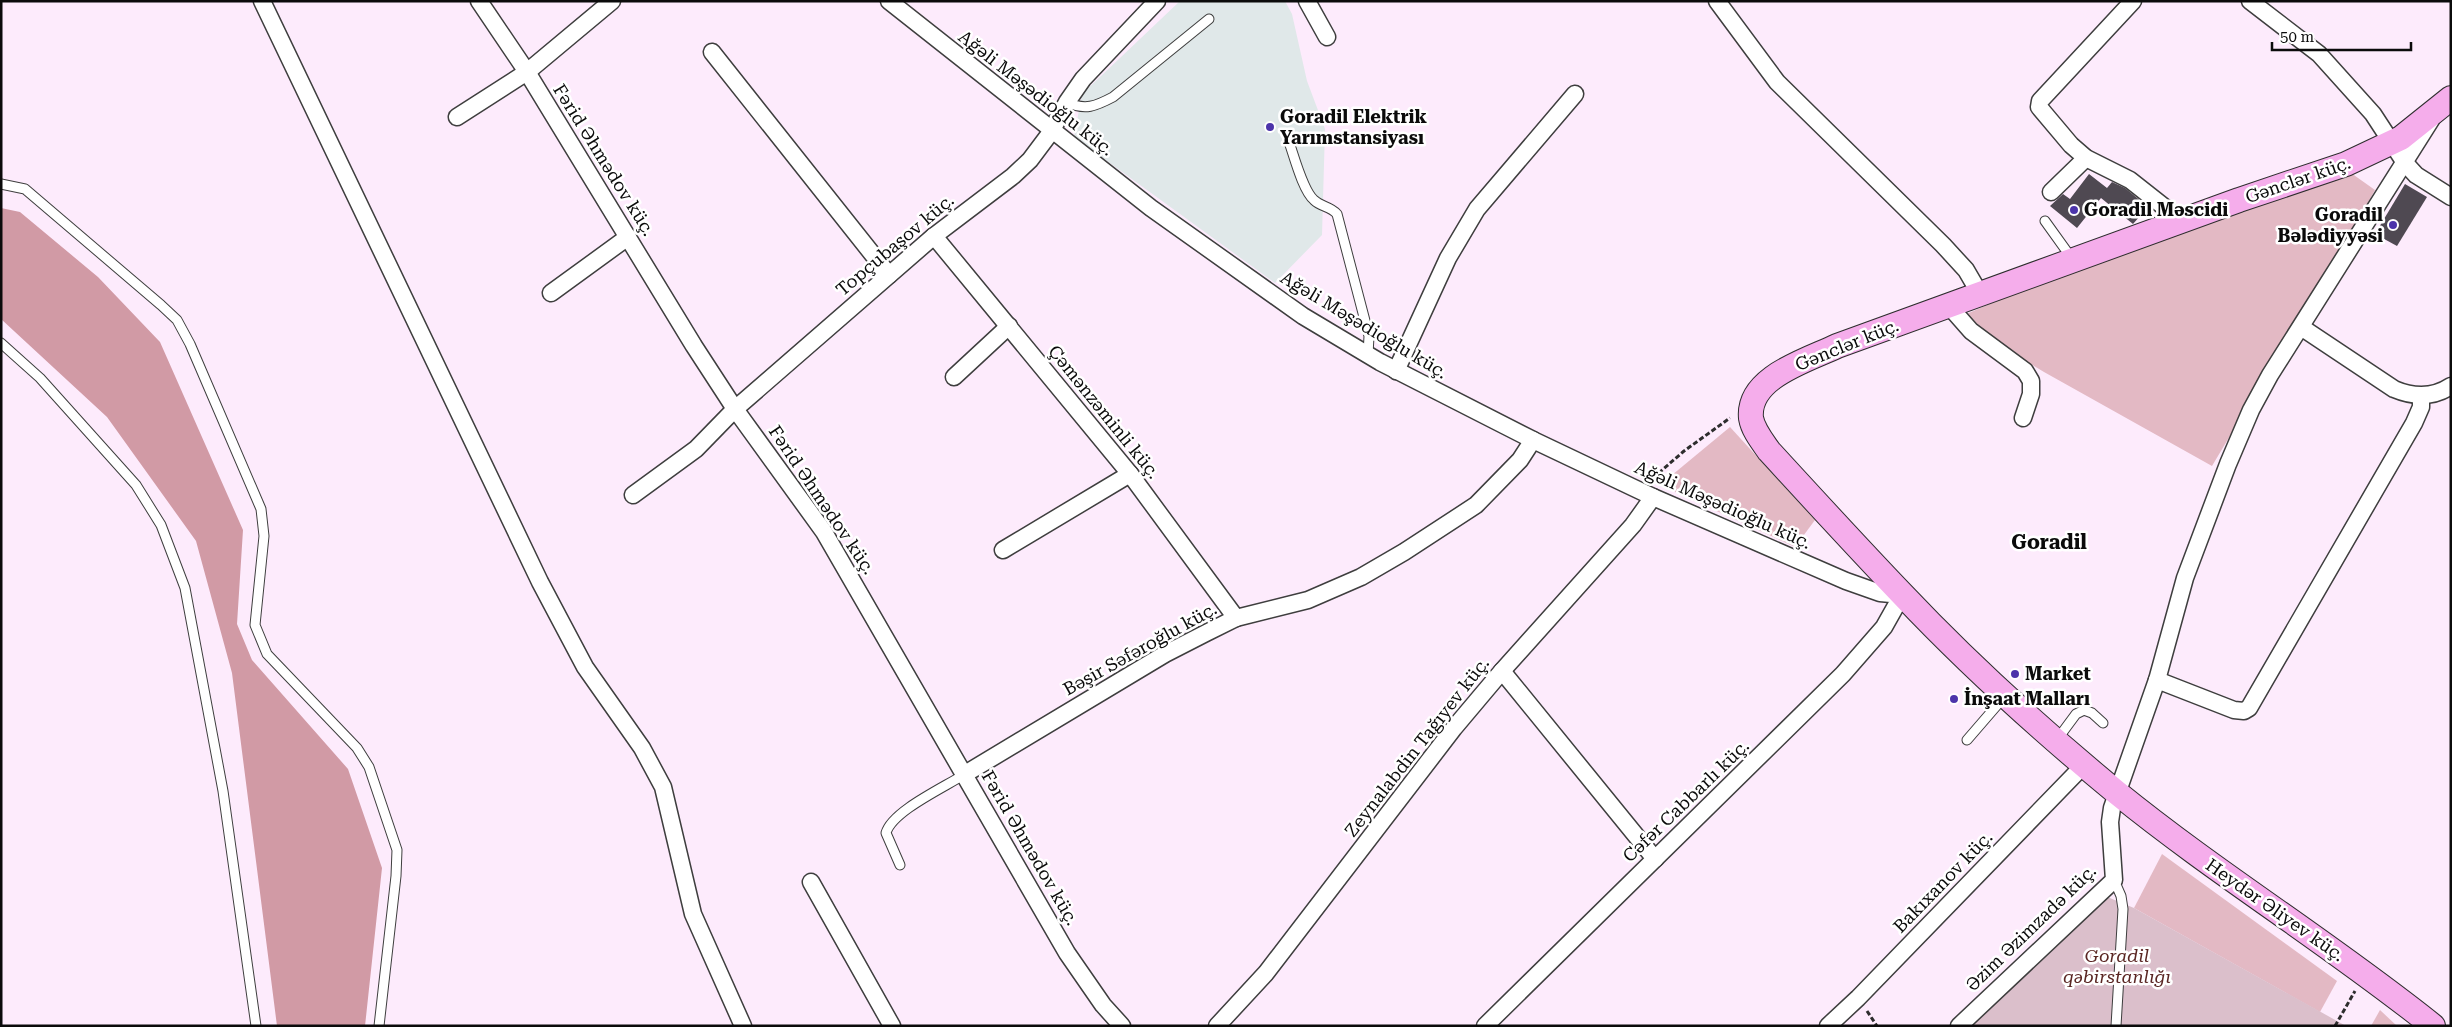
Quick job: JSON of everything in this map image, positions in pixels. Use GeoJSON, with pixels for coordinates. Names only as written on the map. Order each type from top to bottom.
{"type":"FeatureCollection","features":[{"type":"Feature","properties":{"kind":"street"},"geometry":{"type":"LineString","coordinates":[[262,1],[540,582],[585,667],[642,748],[663,788],[692,914],[743,1026]]}},
{"type":"Feature","properties":{"kind":"street","name":"Fərid Əhmədov küç."},"geometry":{"type":"LineString","coordinates":[[479,1],[527,72],[694,346],[735,409],[824,532],[1067,952],[1103,1005],[1122,1026]]}},
{"type":"Feature","properties":{"kind":"street"},"geometry":{"type":"LineString","coordinates":[[456,117],[527,72],[612,1]]}},
{"type":"Feature","properties":{"kind":"street","name":"Topçubaşov küç."},"geometry":{"type":"LineString","coordinates":[[633,495],[696,449],[735,409],[934,236],[1014,176],[1030,160],[1052,132],[1067,102],[1083,79],[1157,1]]}},
{"type":"Feature","properties":{"kind":"street"},"geometry":{"type":"LineString","coordinates":[[1307,1],[1327,37]]}},
{"type":"Feature","properties":{"kind":"street"},"geometry":{"type":"LineString","coordinates":[[1717,1],[1777,82],[1943,245],[1966,270],[1980,294]]}},
{"type":"Feature","properties":{"kind":"street"},"geometry":{"type":"LineString","coordinates":[[2134,1],[2040,101],[2039,107],[2070,145],[2086,158],[2130,180],[2182,221]]}},
{"type":"Feature","properties":{"kind":"street"},"geometry":{"type":"LineString","coordinates":[[2250,1],[2318,54],[2357,94],[2373,114],[2405,163],[2416,175],[2451,197]]}},
{"type":"Feature","properties":{"kind":"street","name":"Ağəli Məşədioğlu küç."},"geometry":{"type":"LineString","coordinates":[[893,2],[1052,132],[1238,272],[1303,316],[1368,355],[1533,440],[1649,495],[1846,581],[1880,593],[1902,595]]}},
{"type":"Feature","properties":{"kind":"street"},"geometry":{"type":"LineString","coordinates":[[712,52],[889,275]]}},
{"type":"Feature","properties":{"kind":"street"},"geometry":{"type":"LineString","coordinates":[[1396,371],[1448,258],[1477,209],[1575,94]]}},
{"type":"Feature","properties":{"kind":"street","name":"Gənclər küç."},"geometry":{"type":"LineString","coordinates":[[1751,408],[1754,397],[1763,384],[1776,375],[1837,346],[2182,221],[2346,164],[2392,143],[2443,105]]}},
{"type":"Feature","properties":{"kind":"street","name":"Əzim Əzimzadə küç."},"geometry":{"type":"LineString","coordinates":[[1959,1026],[2114,880],[2110,822],[2117,792],[2157,680],[2185,578],[2228,464],[2266,382],[2443,105]]}},
{"type":"Feature","properties":{"kind":"street"},"geometry":{"type":"LineString","coordinates":[[2051,192],[2086,158]]}},
{"type":"Feature","properties":{"kind":"street","name":"Çəmənzəminli küç."},"geometry":{"type":"LineString","coordinates":[[934,236],[1130,474],[1236,618]]}},
{"type":"Feature","properties":{"kind":"street"},"geometry":{"type":"LineString","coordinates":[[551,293],[628,237]]}},
{"type":"Feature","properties":{"kind":"street"},"geometry":{"type":"LineString","coordinates":[[1949,306],[1971,331],[2025,372],[2031,381],[2030,394],[2023,418]]}},
{"type":"Feature","properties":{"kind":"street"},"geometry":{"type":"LineString","coordinates":[[954,377],[1009,326]]}},
{"type":"Feature","properties":{"kind":"street"},"geometry":{"type":"LineString","coordinates":[[2301,327],[2394,389],[2406,394],[2421,396],[2443,391],[2451,386]]}},
{"type":"Feature","properties":{"kind":"street"},"geometry":{"type":"LineString","coordinates":[[2157,680],[2234,710],[2244,711],[2250,708],[2414,423],[2420,407],[2421,396]]}},
{"type":"Feature","properties":{"kind":"street"},"geometry":{"type":"LineString","coordinates":[[1751,408],[1751,419],[1756,431],[1769,451],[1902,595],[2005,696],[2117,792]]}},
{"type":"Feature","properties":{"kind":"street","name":"Bəşir Səfəroğlu küç."},"geometry":{"type":"LineString","coordinates":[[965,774],[1165,654],[1236,618],[1308,600],[1361,577],[1404,552],[1476,505],[1520,460],[1533,440]]}},
{"type":"Feature","properties":{"kind":"street"},"geometry":{"type":"LineString","coordinates":[[1003,550],[1130,474]]}},
{"type":"Feature","properties":{"kind":"street","name":"Zeynalabdin Tağıyev küç."},"geometry":{"type":"LineString","coordinates":[[1217,1026],[1266,972],[1454,728],[1502,671],[1633,525],[1649,495]]}},
{"type":"Feature","properties":{"kind":"street","name":"Cəfər Cabbarlı küç."},"geometry":{"type":"LineString","coordinates":[[1486,1026],[1843,674],[1884,627],[1902,595]]}},
{"type":"Feature","properties":{"kind":"street"},"geometry":{"type":"LineString","coordinates":[[1502,671],[1654,859]]}},
{"type":"Feature","properties":{"kind":"street","name":"Bakıxanov küç."},"geometry":{"type":"LineString","coordinates":[[1828,1026],[2084,765]]}},
{"type":"Feature","properties":{"kind":"street","name":"Heydər Əliyev küç."},"geometry":{"type":"LineString","coordinates":[[2117,792],[2224,876],[2365,973],[2433,1026]]}},
{"type":"Feature","properties":{"kind":"street"},"geometry":{"type":"LineString","coordinates":[[811,882],[892,1026]]}},
{"type":"Feature","properties":{"kind":"lane"},"geometry":{"type":"LineString","coordinates":[[1067,102],[1079,108],[1100,104],[1113,97],[1209,19]]}},
{"type":"Feature","properties":{"kind":"lane"},"geometry":{"type":"LineString","coordinates":[[1289,142],[1313,200],[1322,206],[1331,207],[1337,214],[1369,336],[1368,355]]}},
{"type":"Feature","properties":{"kind":"lane"},"geometry":{"type":"LineString","coordinates":[[1,184],[25,189],[177,320],[190,344],[261,509],[264,536],[255,625],[259,639],[268,654],[357,748],[369,767],[397,850],[396,876],[379,1026]]}},
{"type":"Feature","properties":{"kind":"lane"},"geometry":{"type":"LineString","coordinates":[[2045,221],[2073,261]]}},
{"type":"Feature","properties":{"kind":"lane"},"geometry":{"type":"LineString","coordinates":[[1,343],[40,378],[136,485],[161,525],[185,588],[222,791],[256,1026]]}},
{"type":"Feature","properties":{"kind":"lane"},"geometry":{"type":"LineString","coordinates":[[1967,740],[2005,696]]}},
{"type":"Feature","properties":{"kind":"lane"},"geometry":{"type":"LineString","coordinates":[[2056,741],[2076,714],[2084,710],[2092,713],[2103,723]]}},
{"type":"Feature","properties":{"kind":"lane"},"geometry":{"type":"LineString","coordinates":[[900,865],[886,834],[889,825],[898,816],[965,774]]}},
{"type":"Feature","properties":{"kind":"lane"},"geometry":{"type":"LineString","coordinates":[[2114,880],[2121,896],[2123,909],[2116,1026]]}},
{"type":"Feature","properties":{"kind":"path"},"geometry":{"type":"LineString","coordinates":[[1649,495],[1656,473],[1722,421],[1751,408]]}},
{"type":"Feature","properties":{"kind":"path"},"geometry":{"type":"LineString","coordinates":[[2335,1026],[2365,973]]}},
{"type":"Feature","properties":{"kind":"shaded area"},"geometry":{"type":"Polygon","coordinates":[[[1180,1],[1285,1],[1292,14],[1307,81],[1325,129],[1322,235],[1275,283],[1074,137],[1082,94],[1180,1]]]}},
{"type":"Feature","properties":{"kind":"shaded area"},"geometry":{"type":"Polygon","coordinates":[[[2351,173],[2375,190],[2212,466],[2044,372],[1973,329],[1964,315],[2109,253],[2313,188],[2351,173]]]}},
{"type":"Feature","properties":{"kind":"shaded area"},"geometry":{"type":"Polygon","coordinates":[[[1,208],[20,212],[98,277],[160,342],[243,530],[237,624],[252,660],[348,769],[382,868],[365,1026],[277,1026],[232,673],[196,541],[107,417],[1,319],[1,208]]]}},
{"type":"Feature","properties":{"kind":"shaded area"},"geometry":{"type":"Polygon","coordinates":[[[1730,427],[1815,520],[1795,547],[1660,485],[1730,427]]]}},
{"type":"Feature","properties":{"kind":"shaded area"},"geometry":{"type":"Polygon","coordinates":[[[2162,854],[2337,981],[2320,1012],[2134,908],[2162,854]]]}},
{"type":"Feature","properties":{"kind":"shaded area"},"geometry":{"type":"Polygon","coordinates":[[[2380,1010],[2397,1026],[2371,1026],[2380,1010]]]}},
{"type":"Feature","properties":{"kind":"green space","name":"Goradil qəbirstanlığı"},"geometry":{"type":"Polygon","coordinates":[[[2105,896],[2134,908],[2346,1026],[1970,1026],[2105,896]]]}},
{"type":"Feature","properties":{"kind":"building"},"geometry":{"type":"Polygon","coordinates":[[[2089,174],[2107,188],[2112,182],[2125,188],[2148,207],[2133,224],[2101,198],[2077,228],[2050,206],[2063,194],[2070,199],[2089,174]]]}},
{"type":"Feature","properties":{"kind":"building"},"geometry":{"type":"Polygon","coordinates":[[[2405,184],[2427,197],[2397,246],[2375,234],[2405,184]]]}},
{"type":"Feature","properties":{"kind":"place","name":"Goradil Elektrik Yarımstansiyası"},"geometry":{"type":"Point","coordinates":[1270,127]}},
{"type":"Feature","properties":{"kind":"place","name":"Goradil Məscidi"},"geometry":{"type":"Point","coordinates":[2074,210]}},
{"type":"Feature","properties":{"kind":"place","name":"Goradil Bələdiyyəsi"},"geometry":{"type":"Point","coordinates":[2393,225]}},
{"type":"Feature","properties":{"kind":"place","name":"Market"},"geometry":{"type":"Point","coordinates":[2015,674]}},
{"type":"Feature","properties":{"kind":"place","name":"İnşaat Malları"},"geometry":{"type":"Point","coordinates":[1954,699]}},
{"type":"Feature","properties":{"kind":"district","name":"Goradil"},"geometry":{"type":"Point","coordinates":[2049,542]}}]}
